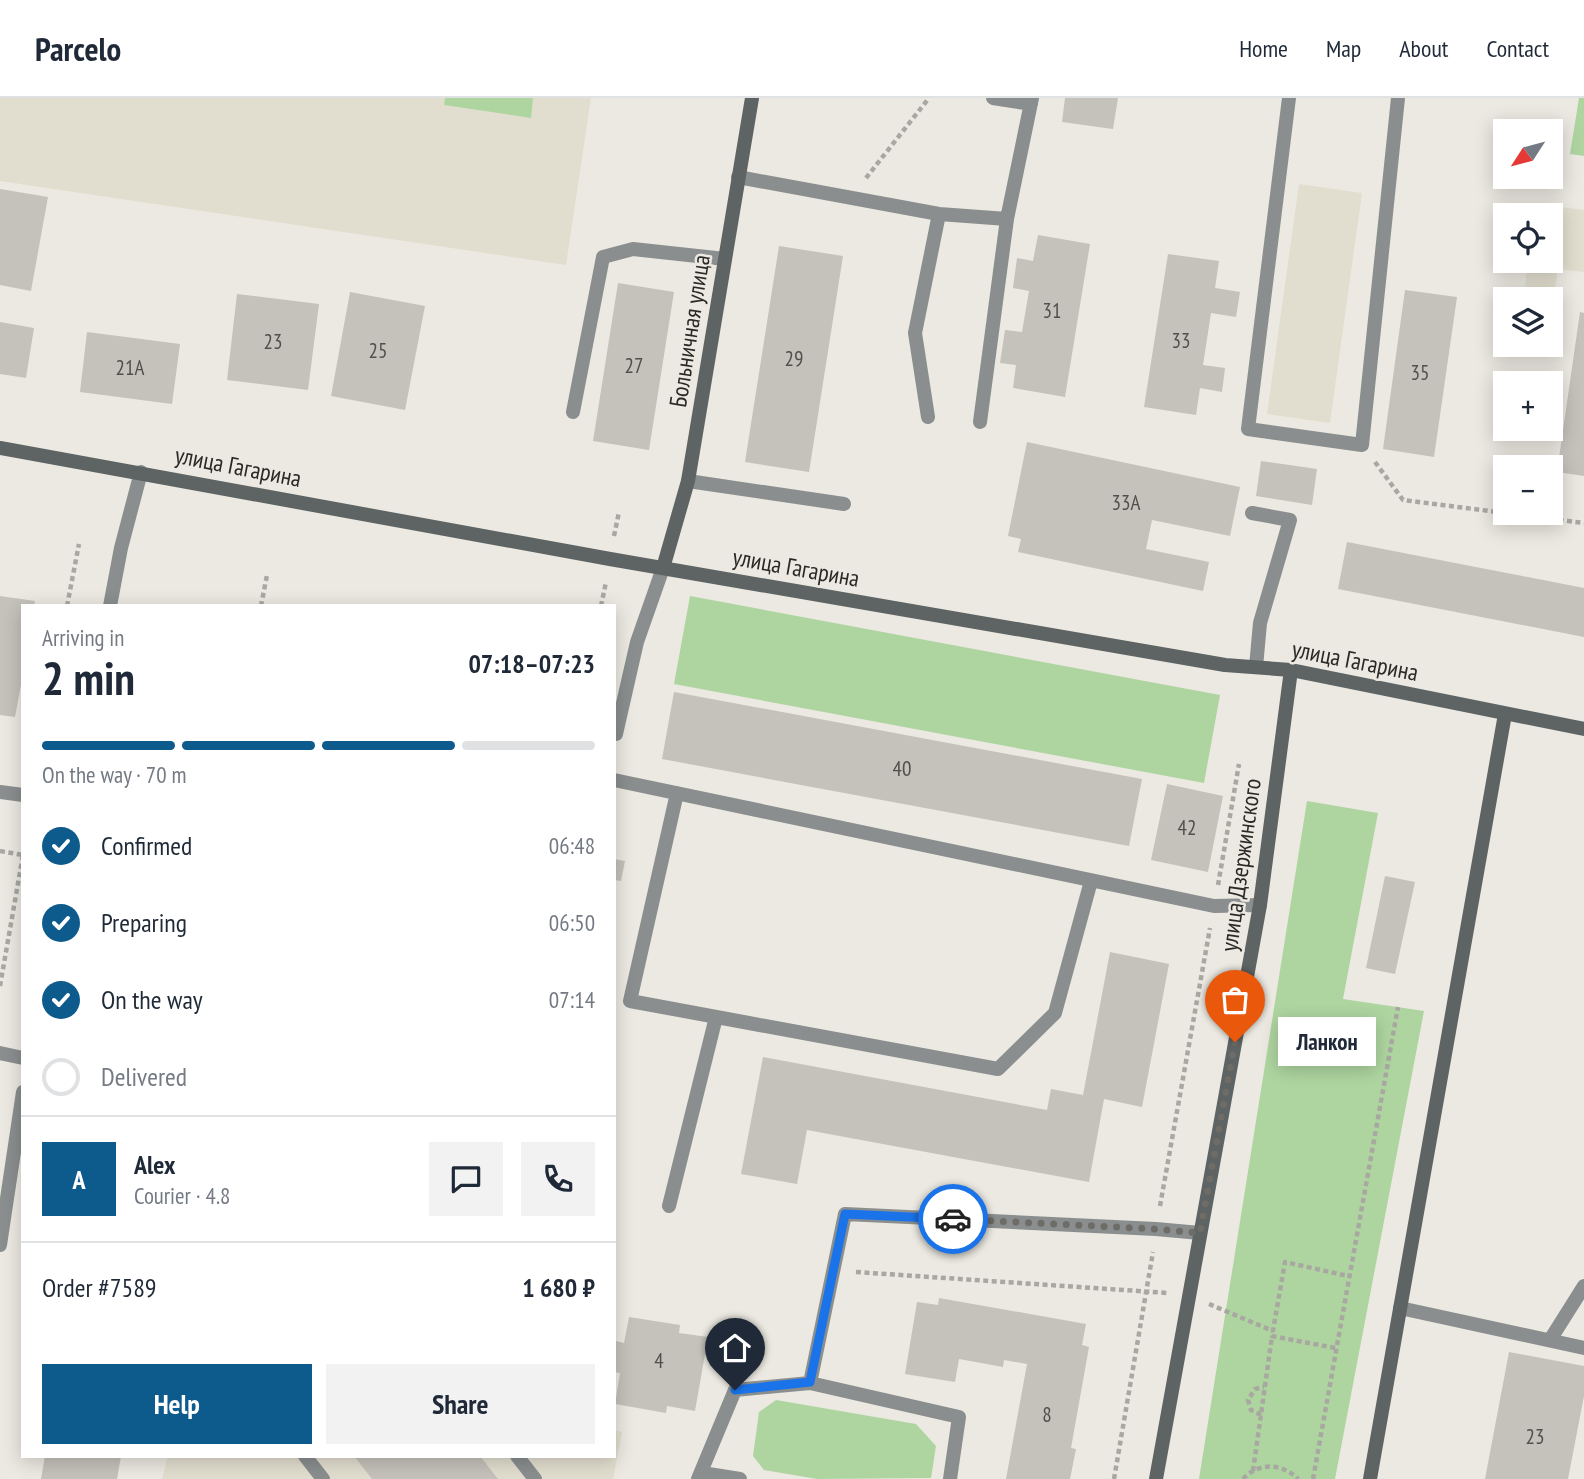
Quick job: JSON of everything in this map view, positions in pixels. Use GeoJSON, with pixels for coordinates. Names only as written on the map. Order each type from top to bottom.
{"type":"FeatureCollection","features":[{"type":"Feature","properties":{"kind":"street","name":"Больничная улица"},"geometry":{"type":"LineString","coordinates":[[663,568],[688,481],[752,98]]}},
{"type":"Feature","properties":{"kind":"street"},"geometry":{"type":"LineString","coordinates":[[980,422],[1007,219],[1031,101],[993,98]]}},
{"type":"Feature","properties":{"kind":"street"},"geometry":{"type":"LineString","coordinates":[[1289,98],[1248,429],[1362,445],[1398,98]]}},
{"type":"Feature","properties":{"kind":"street"},"geometry":{"type":"LineString","coordinates":[[738,177],[939,214],[1007,219]]}},
{"type":"Feature","properties":{"kind":"street"},"geometry":{"type":"LineString","coordinates":[[929,417],[915,333],[939,214]]}},
{"type":"Feature","properties":{"kind":"street"},"geometry":{"type":"LineString","coordinates":[[573,412],[603,257],[633,249],[725,259]]}},
{"type":"Feature","properties":{"kind":"street","name":"улица Гагарина"},"geometry":{"type":"LineString","coordinates":[[0,448],[663,568],[1225,665],[1291,670],[1584,729]]}},
{"type":"Feature","properties":{"kind":"street"},"geometry":{"type":"LineString","coordinates":[[110,604],[121,548],[141,472]]}},
{"type":"Feature","properties":{"kind":"street"},"geometry":{"type":"LineString","coordinates":[[688,481],[844,504]]}},
{"type":"Feature","properties":{"kind":"street"},"geometry":{"type":"LineString","coordinates":[[1252,513],[1290,520],[1260,623],[1256,667]]}},
{"type":"Feature","properties":{"kind":"street"},"geometry":{"type":"LineString","coordinates":[[616,733],[637,642],[663,568]]}},
{"type":"Feature","properties":{"kind":"street","name":"улица Дзержинского"},"geometry":{"type":"LineString","coordinates":[[1156,1479],[1260,905],[1291,670]]}},
{"type":"Feature","properties":{"kind":"street"},"geometry":{"type":"LineString","coordinates":[[1370,1479],[1505,714]]}},
{"type":"Feature","properties":{"kind":"street"},"geometry":{"type":"LineString","coordinates":[[616,780],[1214,906],[1260,905]]}},
{"type":"Feature","properties":{"kind":"street"},"geometry":{"type":"LineString","coordinates":[[0,792],[21,796]]}},
{"type":"Feature","properties":{"kind":"street"},"geometry":{"type":"LineString","coordinates":[[677,793],[631,1001],[998,1069],[1055,1013],[1091,881]]}},
{"type":"Feature","properties":{"kind":"street"},"geometry":{"type":"LineString","coordinates":[[669,1206],[716,1017]]}},
{"type":"Feature","properties":{"kind":"street"},"geometry":{"type":"LineString","coordinates":[[0,1053],[21,1058]]}},
{"type":"Feature","properties":{"kind":"street"},"geometry":{"type":"LineString","coordinates":[[0,1245],[21,1105]]}},
{"type":"Feature","properties":{"kind":"street"},"geometry":{"type":"LineString","coordinates":[[810,1382],[845,1214],[1200,1233]]}},
{"type":"Feature","properties":{"kind":"street"},"geometry":{"type":"LineString","coordinates":[[1550,1340],[1584,1286]]}},
{"type":"Feature","properties":{"kind":"street"},"geometry":{"type":"LineString","coordinates":[[1400,1308],[1584,1348]]}},
{"type":"Feature","properties":{"kind":"street"},"geometry":{"type":"LineString","coordinates":[[740,1479],[700,1476],[735,1390],[810,1382],[958,1417],[950,1479]]}},
{"type":"Feature","properties":{"kind":"street"},"geometry":{"type":"LineString","coordinates":[[307,1458],[323,1479]]}},
{"type":"Feature","properties":{"kind":"street"},"geometry":{"type":"LineString","coordinates":[[519,1458],[535,1479]]}},
{"type":"Feature","properties":{"kind":"path"},"geometry":{"type":"LineString","coordinates":[[850,198],[929,98]]}},
{"type":"Feature","properties":{"kind":"path"},"geometry":{"type":"LineString","coordinates":[[1362,445],[1403,500],[1584,523]]}},
{"type":"Feature","properties":{"kind":"path"},"geometry":{"type":"LineString","coordinates":[[67,604],[79,544]]}},
{"type":"Feature","properties":{"kind":"path"},"geometry":{"type":"LineString","coordinates":[[261,604],[267,575]]}},
{"type":"Feature","properties":{"kind":"path"},"geometry":{"type":"LineString","coordinates":[[1114,1479],[1239,764]]}},
{"type":"Feature","properties":{"kind":"path"},"geometry":{"type":"LineString","coordinates":[[0,851],[21,855]]}},
{"type":"Feature","properties":{"kind":"path"},"geometry":{"type":"LineString","coordinates":[[0,986],[21,866]]}},
{"type":"Feature","properties":{"kind":"path"},"geometry":{"type":"LineString","coordinates":[[1313,1479],[1398,1007]]}},
{"type":"Feature","properties":{"kind":"path"},"geometry":{"type":"LineString","coordinates":[[1253,1471],[1285,1262],[1348,1276]]}},
{"type":"Feature","properties":{"kind":"path"},"geometry":{"type":"LineString","coordinates":[[833,1271],[1169,1293]]}},
{"type":"Feature","properties":{"kind":"path"},"geometry":{"type":"LineString","coordinates":[[1206,1303],[1272,1334],[1335,1348]]}},
{"type":"Feature","properties":{"kind":"path"},"geometry":{"type":"LineString","coordinates":[[1261,1415],[1251,1410],[1248,1401],[1255,1389],[1265,1387]]}},
{"type":"Feature","properties":{"kind":"path"},"geometry":{"type":"LineString","coordinates":[[1243,1479],[1253,1471],[1270,1466],[1282,1468],[1298,1479]]}},
{"type":"Feature","properties":{"kind":"shaded area"},"geometry":{"type":"Polygon","coordinates":[[[0,98],[591,98],[566,265],[0,181],[0,98]]]}},
{"type":"Feature","properties":{"kind":"shaded area"},"geometry":{"type":"Polygon","coordinates":[[[1299,184],[1362,193],[1330,423],[1267,414],[1299,184]]]}},
{"type":"Feature","properties":{"kind":"shaded area"},"geometry":{"type":"Polygon","coordinates":[[[1563,207],[1584,210],[1584,272],[1563,270],[1563,207]]]}},
{"type":"Feature","properties":{"kind":"shaded area"},"geometry":{"type":"Polygon","coordinates":[[[1527,273],[1557,273],[1555,287],[1525,287],[1527,273]]]}},
{"type":"Feature","properties":{"kind":"shaded area"},"geometry":{"type":"Polygon","coordinates":[[[616,1430],[622,1432],[613,1479],[162,1479],[167,1458],[616,1458],[616,1430]]]}},
{"type":"Feature","properties":{"kind":"green space"},"geometry":{"type":"Polygon","coordinates":[[[445,98],[533,98],[531,118],[444,105],[445,98]]]}},
{"type":"Feature","properties":{"kind":"green space"},"geometry":{"type":"Polygon","coordinates":[[[1579,98],[1584,98],[1584,156],[1570,154],[1579,98]]]}},
{"type":"Feature","properties":{"kind":"green space"},"geometry":{"type":"Polygon","coordinates":[[[690,596],[1220,695],[1204,783],[674,684],[690,596]]]}},
{"type":"Feature","properties":{"kind":"green space"},"geometry":{"type":"Polygon","coordinates":[[[1307,801],[1378,813],[1343,999],[1424,1011],[1335,1479],[1199,1479],[1307,801]]]}},
{"type":"Feature","properties":{"kind":"green space"},"geometry":{"type":"Polygon","coordinates":[[[776,1400],[916,1424],[936,1446],[931,1478],[817,1479],[764,1470],[753,1456],[759,1412],[776,1400]]]}},
{"type":"Feature","properties":{"kind":"building"},"geometry":{"type":"Polygon","coordinates":[[[1065,98],[1118,98],[1113,129],[1062,122],[1065,98]]]}},
{"type":"Feature","properties":{"kind":"building"},"geometry":{"type":"Polygon","coordinates":[[[0,189],[48,197],[31,291],[0,285],[0,189]]]}},
{"type":"Feature","properties":{"kind":"building"},"geometry":{"type":"Polygon","coordinates":[[[1038,235],[1090,244],[1065,397],[1013,388],[1016,365],[1000,363],[1005,330],[1022,332],[1029,291],[1013,288],[1017,258],[1033,261],[1038,235]]]}},
{"type":"Feature","properties":{"kind":"building"},"geometry":{"type":"Polygon","coordinates":[[[779,246],[843,256],[809,472],[745,462],[779,246]]]}},
{"type":"Feature","properties":{"kind":"building"},"geometry":{"type":"Polygon","coordinates":[[[1168,254],[1219,261],[1215,288],[1240,292],[1236,317],[1211,313],[1203,365],[1225,368],[1222,392],[1200,388],[1196,415],[1144,407],[1168,254]]]}},
{"type":"Feature","properties":{"kind":"building"},"geometry":{"type":"Polygon","coordinates":[[[618,283],[674,292],[649,450],[593,441],[618,283]]]}},
{"type":"Feature","properties":{"kind":"building"},"geometry":{"type":"Polygon","coordinates":[[[1405,290],[1457,297],[1434,457],[1383,449],[1405,290]]]}},
{"type":"Feature","properties":{"kind":"building"},"geometry":{"type":"Polygon","coordinates":[[[350,292],[425,306],[405,410],[331,396],[350,292]]]}},
{"type":"Feature","properties":{"kind":"building"},"geometry":{"type":"Polygon","coordinates":[[[237,294],[319,304],[308,390],[227,380],[237,294]]]}},
{"type":"Feature","properties":{"kind":"building"},"geometry":{"type":"Polygon","coordinates":[[[1580,312],[1584,313],[1584,476],[1563,473],[1563,455],[1559,455],[1580,312]]]}},
{"type":"Feature","properties":{"kind":"building"},"geometry":{"type":"Polygon","coordinates":[[[0,322],[34,328],[26,378],[0,374],[0,322]]]}},
{"type":"Feature","properties":{"kind":"building"},"geometry":{"type":"Polygon","coordinates":[[[87,332],[180,344],[172,404],[80,392],[87,332]]]}},
{"type":"Feature","properties":{"kind":"building"},"geometry":{"type":"Polygon","coordinates":[[[1027,442],[1240,487],[1230,536],[1152,520],[1146,549],[1209,562],[1203,591],[1018,552],[1021,539],[1008,536],[1027,442]]]}},
{"type":"Feature","properties":{"kind":"building"},"geometry":{"type":"Polygon","coordinates":[[[1261,461],[1317,469],[1312,505],[1256,496],[1261,461]]]}},
{"type":"Feature","properties":{"kind":"building"},"geometry":{"type":"Polygon","coordinates":[[[1347,542],[1584,588],[1584,637],[1338,589],[1347,542]]]}},
{"type":"Feature","properties":{"kind":"building"},"geometry":{"type":"Polygon","coordinates":[[[0,596],[35,601],[34,604],[21,604],[21,685],[15,717],[0,715],[0,596]]]}},
{"type":"Feature","properties":{"kind":"building"},"geometry":{"type":"Polygon","coordinates":[[[674,692],[1142,779],[1129,846],[662,759],[674,692]]]}},
{"type":"Feature","properties":{"kind":"building"},"geometry":{"type":"Polygon","coordinates":[[[1167,784],[1223,796],[1208,872],[1151,860],[1167,784]]]}},
{"type":"Feature","properties":{"kind":"building"},"geometry":{"type":"Polygon","coordinates":[[[616,859],[625,861],[621,881],[616,880],[616,859]]]}},
{"type":"Feature","properties":{"kind":"building"},"geometry":{"type":"Polygon","coordinates":[[[1385,876],[1415,882],[1395,974],[1366,968],[1385,876]]]}},
{"type":"Feature","properties":{"kind":"building"},"geometry":{"type":"Polygon","coordinates":[[[1110,952],[1169,964],[1142,1107],[1104,1099],[1089,1182],[807,1130],[797,1184],[741,1174],[763,1057],[1047,1110],[1051,1089],[1083,1095],[1110,952]]]}},
{"type":"Feature","properties":{"kind":"building"},"geometry":{"type":"Polygon","coordinates":[[[939,1298],[1086,1324],[1082,1345],[1089,1347],[1071,1448],[1076,1449],[1070,1479],[1006,1479],[1027,1364],[1004,1360],[1003,1367],[959,1359],[955,1382],[905,1374],[917,1302],[938,1305],[939,1298]]]}},
{"type":"Feature","properties":{"kind":"building"},"geometry":{"type":"Polygon","coordinates":[[[629,1317],[680,1325],[679,1333],[708,1337],[695,1411],[667,1406],[666,1413],[616,1404],[620,1373],[616,1372],[616,1341],[624,1343],[629,1317]]]}},
{"type":"Feature","properties":{"kind":"building"},"geometry":{"type":"Polygon","coordinates":[[[1509,1352],[1584,1366],[1584,1396],[1568,1479],[1485,1479],[1509,1352]]]}},
{"type":"Feature","properties":{"kind":"building"},"geometry":{"type":"Polygon","coordinates":[[[45,1458],[121,1458],[117,1479],[41,1479],[45,1458]]]}},
{"type":"Feature","properties":{"kind":"building"},"geometry":{"type":"Polygon","coordinates":[[[356,1458],[482,1458],[498,1479],[372,1479],[356,1458]]]}},
{"type":"Feature","properties":{"kind":"way so far"},"geometry":{"type":"LineString","coordinates":[[953,1219],[1200,1233],[1235,1042]]}},
{"type":"Feature","properties":{"kind":"place","name":"Ланкон"},"geometry":{"type":"Point","coordinates":[1235,1042]}},
{"type":"Feature","properties":{"kind":"route"},"geometry":{"type":"LineString","coordinates":[[735,1390],[810,1382],[845,1214],[953,1219]]}}]}
